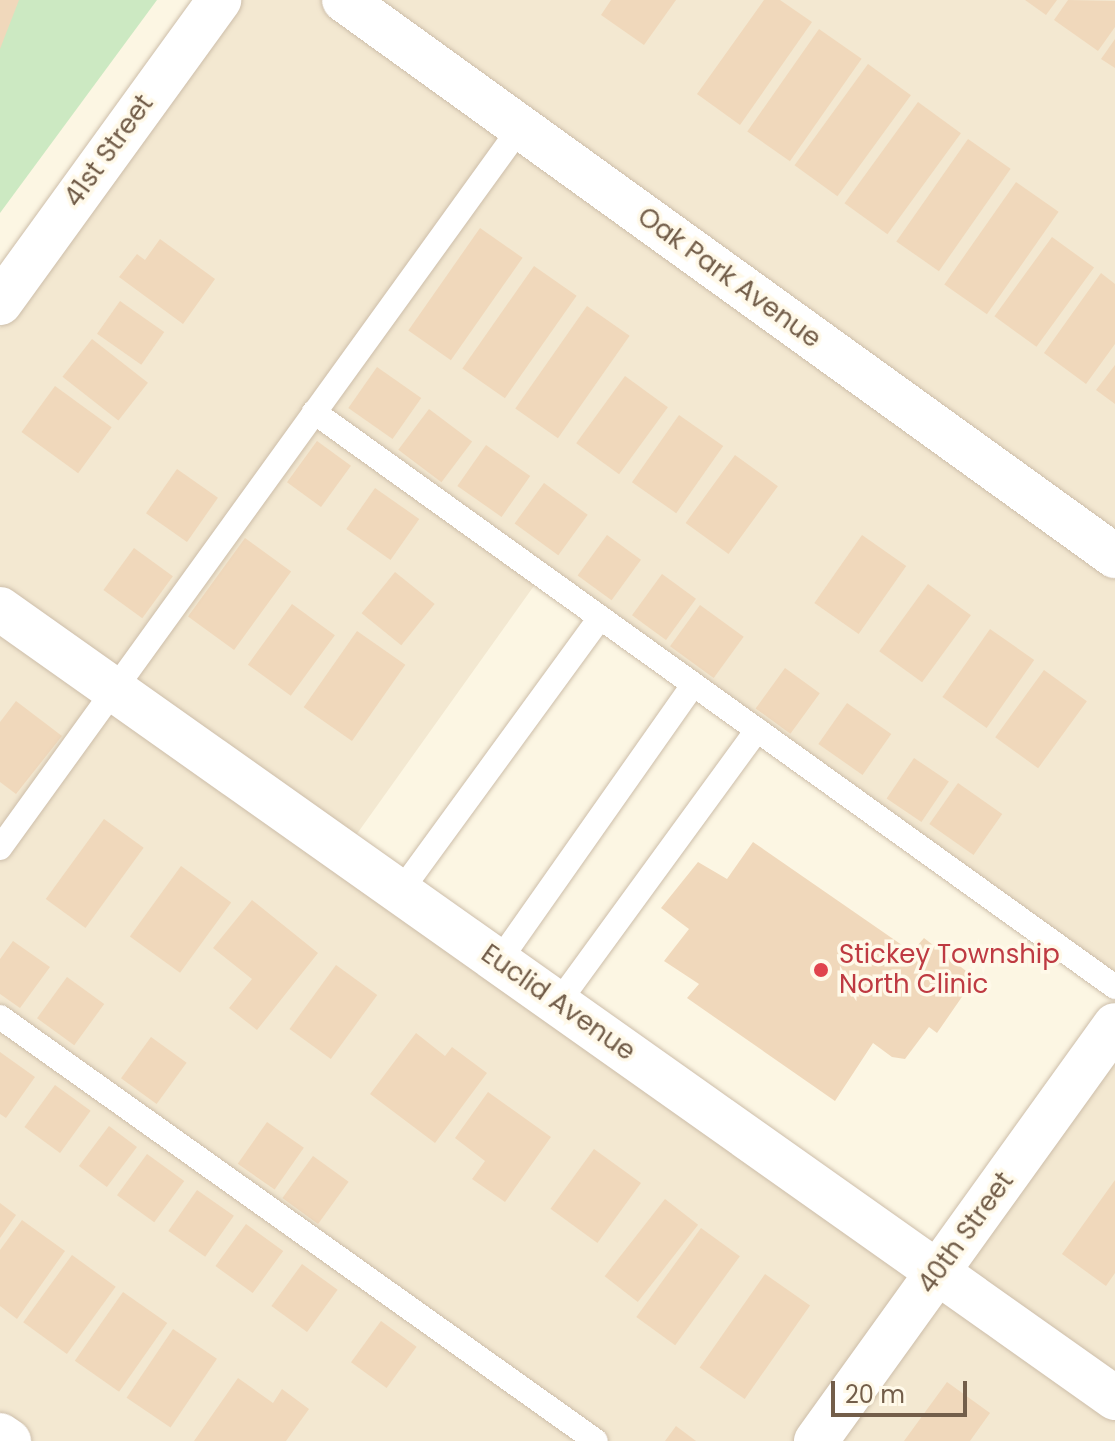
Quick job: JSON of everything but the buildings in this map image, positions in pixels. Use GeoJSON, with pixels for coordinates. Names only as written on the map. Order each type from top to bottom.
{"type":"FeatureCollection","features":[{"type":"Feature","properties":{"kind":"street","name":"41st Street"},"geometry":{"type":"LineString","coordinates":[[0,303],[219,0]]}},
{"type":"Feature","properties":{"kind":"street","name":"Oak Park Avenue"},"geometry":{"type":"LineString","coordinates":[[344,0],[1115,556]]}},
{"type":"Feature","properties":{"kind":"street","name":"Euclid Avenue"},"geometry":{"type":"LineString","coordinates":[[0,609],[1115,1398]]}},
{"type":"Feature","properties":{"kind":"street","name":"40th Street"},"geometry":{"type":"LineString","coordinates":[[816,1441],[1115,1025]]}},
{"type":"Feature","properties":{"kind":"street"},"geometry":{"type":"LineString","coordinates":[[0,1435],[9,1441]]}},
{"type":"Feature","properties":{"kind":"lane"},"geometry":{"type":"LineString","coordinates":[[0,848],[520,128]]}},
{"type":"Feature","properties":{"kind":"lane"},"geometry":{"type":"LineString","coordinates":[[314,412],[1115,987]]}},
{"type":"Feature","properties":{"kind":"lane"},"geometry":{"type":"LineString","coordinates":[[400,892],[600,618]]}},
{"type":"Feature","properties":{"kind":"lane"},"geometry":{"type":"LineString","coordinates":[[499,961],[693,685]]}},
{"type":"Feature","properties":{"kind":"lane"},"geometry":{"type":"LineString","coordinates":[[558,1003],[757,730]]}},
{"type":"Feature","properties":{"kind":"lane"},"geometry":{"type":"LineString","coordinates":[[0,1017],[596,1441]]}},
{"type":"Feature","properties":{"kind":"shaded area"},"geometry":{"type":"Polygon","coordinates":[[[237,0],[324,0],[1115,567],[1115,978],[546,569],[349,845],[946,1270],[1115,1038],[1115,1441],[29,1441],[0,1420],[0,328],[237,0]]]}},
{"type":"Feature","properties":{"kind":"shaded area"},"geometry":{"type":"Polygon","coordinates":[[[360,0],[1115,0],[1115,545],[360,0]]]}},
{"type":"Feature","properties":{"kind":"green space"},"geometry":{"type":"Polygon","coordinates":[[[0,0],[157,0],[0,213],[0,0]]]}},
{"type":"Feature","properties":{"kind":"place","name":"Stickey Township North Clinic"},"geometry":{"type":"Point","coordinates":[821,970]}}]}
